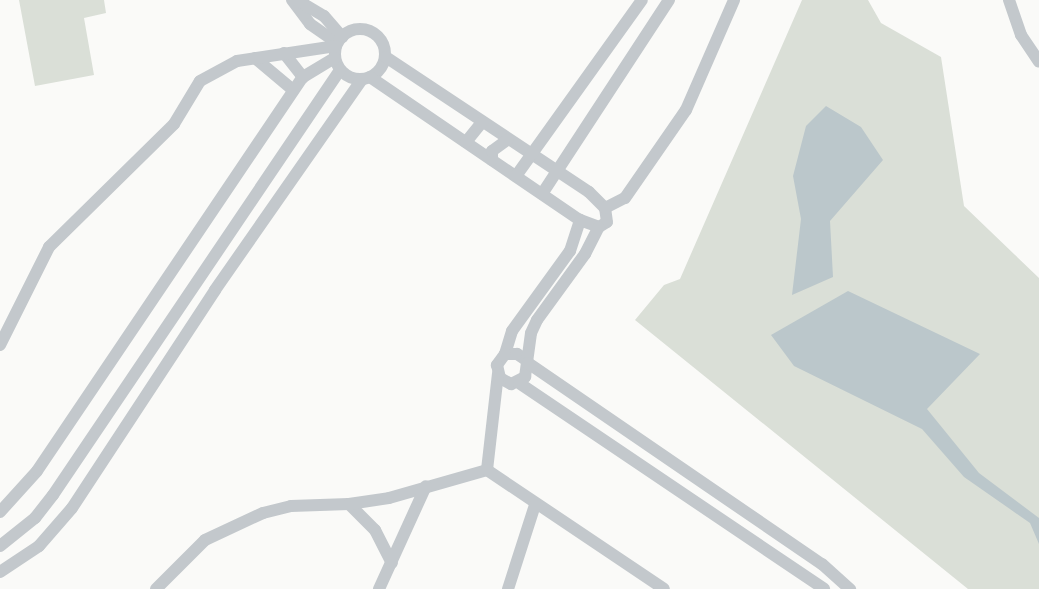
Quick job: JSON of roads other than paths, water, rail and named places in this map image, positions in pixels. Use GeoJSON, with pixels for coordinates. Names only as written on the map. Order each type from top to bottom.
{"type":"FeatureCollection","features":[{"type":"Feature","properties":{"kind":"street"},"geometry":{"type":"LineString","coordinates":[[292,0],[310,24],[337,46]]}},
{"type":"Feature","properties":{"kind":"street"},"geometry":{"type":"LineString","coordinates":[[0,546],[35,518],[53,495],[340,70],[337,46],[324,16],[297,0]]}},
{"type":"Feature","properties":{"kind":"street"},"geometry":{"type":"LineString","coordinates":[[516,176],[642,0]]}},
{"type":"Feature","properties":{"kind":"street"},"geometry":{"type":"LineString","coordinates":[[542,194],[669,0]]}},
{"type":"Feature","properties":{"kind":"street"},"geometry":{"type":"LineString","coordinates":[[605,208],[625,198],[686,110],[734,0]]}},
{"type":"Feature","properties":{"kind":"street"},"geometry":{"type":"LineString","coordinates":[[1009,0],[1034,46],[1038,64]]}},
{"type":"Feature","properties":{"kind":"street"},"geometry":{"type":"LineString","coordinates":[[0,512],[37,471],[293,90],[303,77],[357,28],[368,30],[382,40],[386,57],[507,140],[558,171],[594,196],[605,208],[607,222],[599,227],[585,254],[537,320],[527,361],[527,374],[519,383]]}},
{"type":"Feature","properties":{"kind":"street"},"geometry":{"type":"LineString","coordinates":[[0,345],[50,247],[174,124],[200,81],[224,65],[284,53],[337,46]]}},
{"type":"Feature","properties":{"kind":"street"},"geometry":{"type":"LineString","coordinates":[[284,53],[303,77]]}},
{"type":"Feature","properties":{"kind":"street"},"geometry":{"type":"LineString","coordinates":[[0,572],[39,546],[72,508],[210,298],[366,78],[386,57]]}},
{"type":"Feature","properties":{"kind":"street"},"geometry":{"type":"LineString","coordinates":[[255,58],[293,90]]}},
{"type":"Feature","properties":{"kind":"street"},"geometry":{"type":"LineString","coordinates":[[340,70],[366,78],[466,142],[580,220],[599,227]]}},
{"type":"Feature","properties":{"kind":"street"},"geometry":{"type":"LineString","coordinates":[[466,142],[482,122]]}},
{"type":"Feature","properties":{"kind":"street"},"geometry":{"type":"LineString","coordinates":[[492,160],[492,151],[507,140]]}},
{"type":"Feature","properties":{"kind":"street"},"geometry":{"type":"LineString","coordinates":[[486,470],[498,374],[497,365],[505,354],[512,331],[570,252],[580,220]]}},
{"type":"Feature","properties":{"kind":"street"},"geometry":{"type":"LineString","coordinates":[[505,354],[517,354],[822,564],[850,589]]}},
{"type":"Feature","properties":{"kind":"street"},"geometry":{"type":"LineString","coordinates":[[498,374],[506,383],[519,383],[824,589]]}},
{"type":"Feature","properties":{"kind":"street"},"geometry":{"type":"LineString","coordinates":[[156,589],[205,540],[263,513],[310,504],[349,504],[486,470]]}},
{"type":"Feature","properties":{"kind":"street"},"geometry":{"type":"LineString","coordinates":[[486,470],[535,505],[664,589]]}},
{"type":"Feature","properties":{"kind":"street"},"geometry":{"type":"LineString","coordinates":[[379,589],[426,486]]}},
{"type":"Feature","properties":{"kind":"street"},"geometry":{"type":"LineString","coordinates":[[53,495],[72,508]]}},
{"type":"Feature","properties":{"kind":"street"},"geometry":{"type":"LineString","coordinates":[[349,504],[375,530],[392,563]]}},
{"type":"Feature","properties":{"kind":"street"},"geometry":{"type":"LineString","coordinates":[[508,589],[535,505]]}}]}
